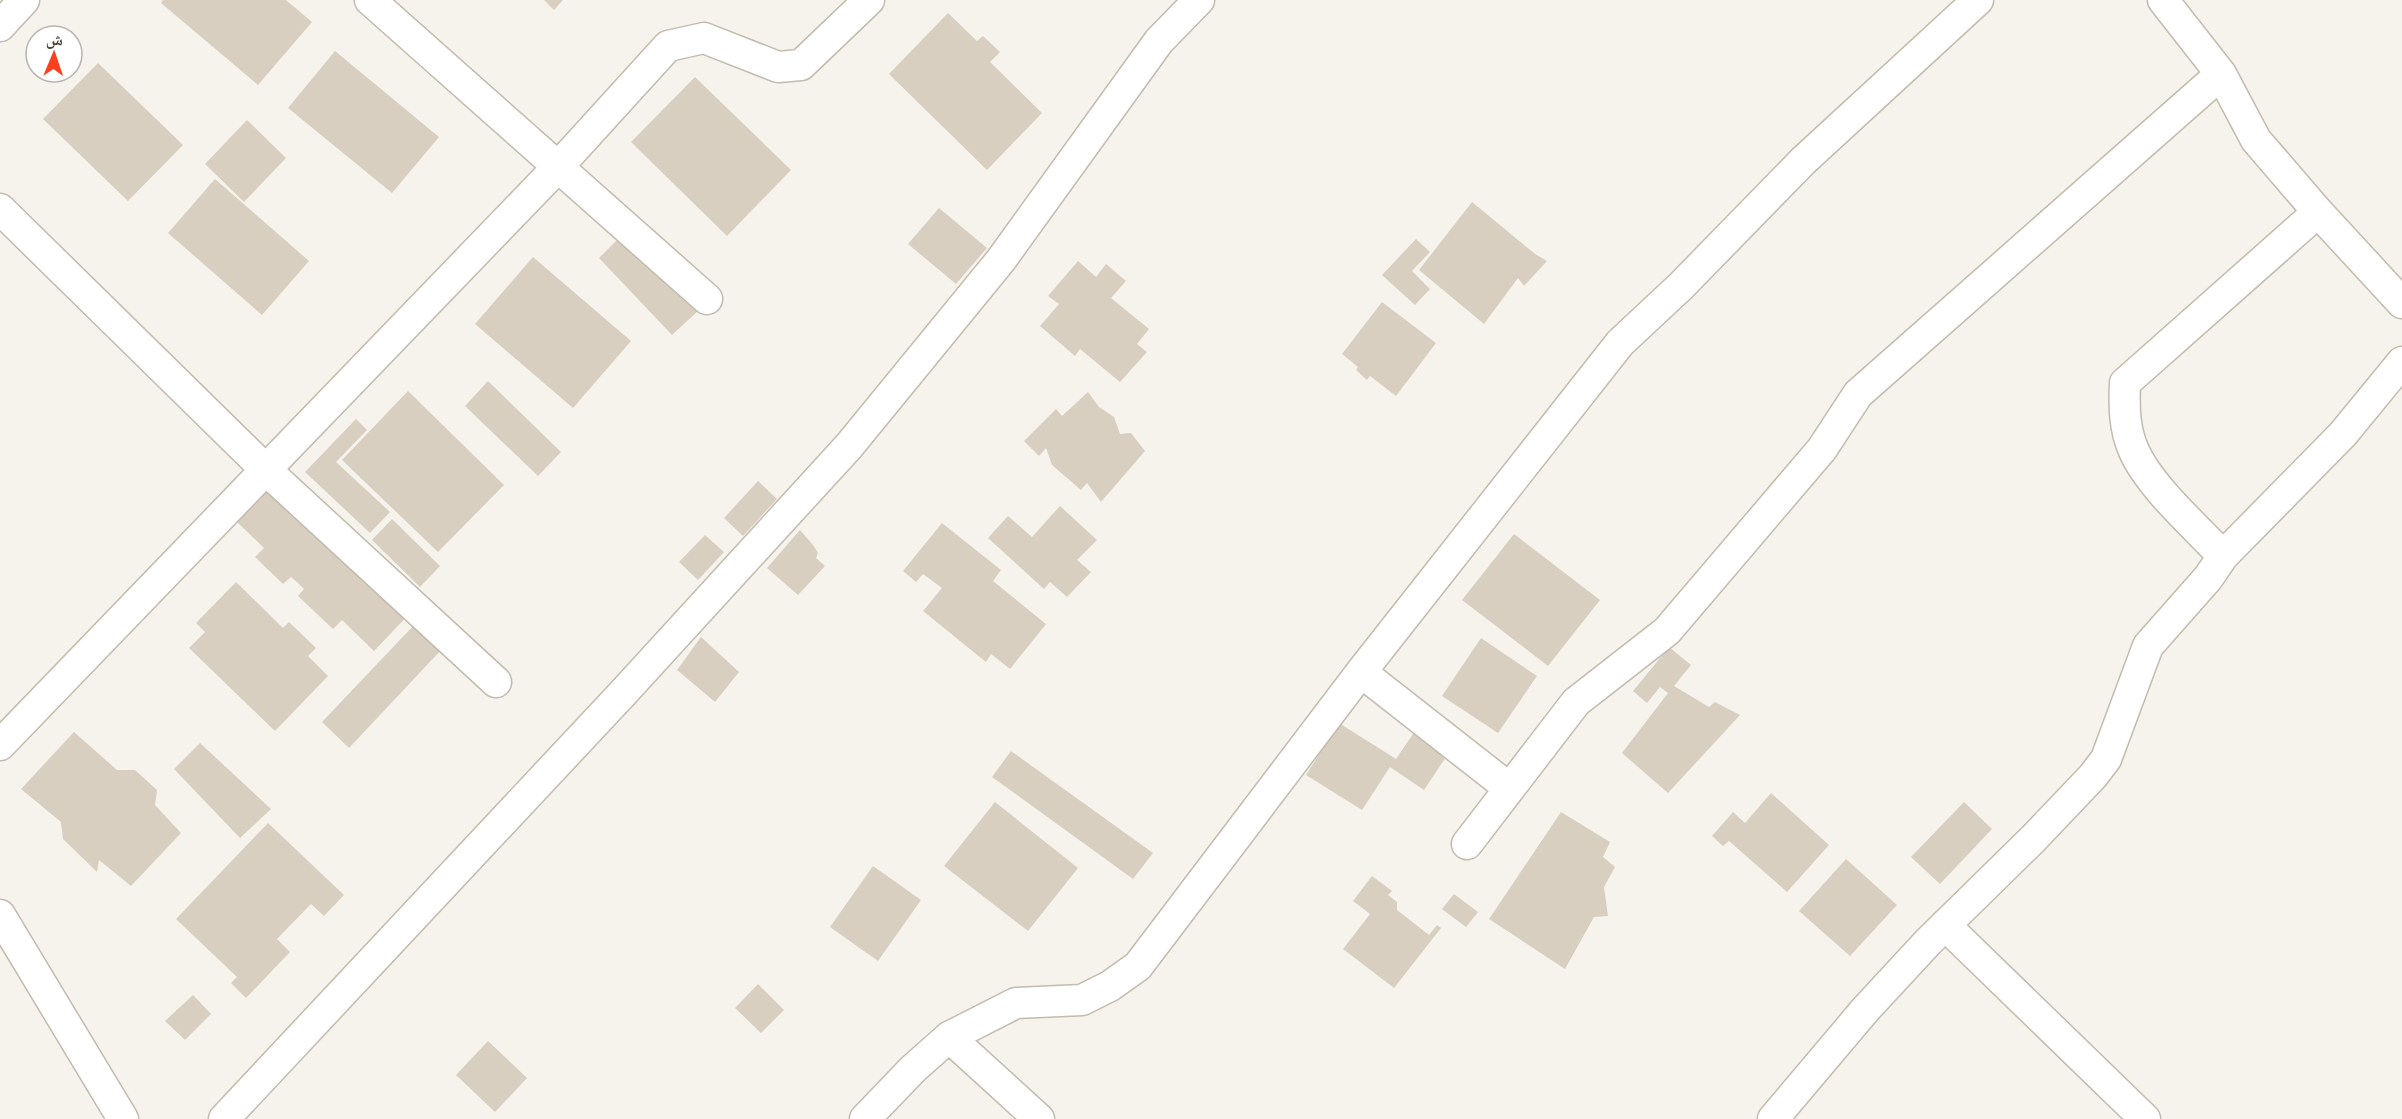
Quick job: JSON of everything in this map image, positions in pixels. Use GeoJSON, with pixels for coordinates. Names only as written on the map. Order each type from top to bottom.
{"type":"FeatureCollection","features":[{"type":"Feature","properties":{"kind":"street"},"geometry":{"type":"LineString","coordinates":[[0,26],[24,0]]}},
{"type":"Feature","properties":{"kind":"street"},"geometry":{"type":"LineString","coordinates":[[370,0],[707,299]]}},
{"type":"Feature","properties":{"kind":"street"},"geometry":{"type":"LineString","coordinates":[[0,745],[557,168],[668,46],[704,38],[778,67],[801,65],[869,0]]}},
{"type":"Feature","properties":{"kind":"street"},"geometry":{"type":"LineString","coordinates":[[224,1119],[623,693],[849,446],[1001,260],[1159,41],[1199,0]]}},
{"type":"Feature","properties":{"kind":"street"},"geometry":{"type":"LineString","coordinates":[[865,1119],[950,1036],[1016,1004],[1082,1000],[1110,986],[1138,966],[1360,672],[1620,343],[1681,286],[1803,161],[1978,0]]}},
{"type":"Feature","properties":{"kind":"street"},"geometry":{"type":"LineString","coordinates":[[2163,0],[2222,74],[2256,140],[2318,212],[2402,303]]}},
{"type":"Feature","properties":{"kind":"street"},"geometry":{"type":"LineString","coordinates":[[1467,844],[1576,702],[1667,631],[1822,449],[1858,394],[2222,74]]}},
{"type":"Feature","properties":{"kind":"street"},"geometry":{"type":"LineString","coordinates":[[0,209],[266,470],[496,682]]}},
{"type":"Feature","properties":{"kind":"street"},"geometry":{"type":"LineString","coordinates":[[2223,556],[2157,486],[2134,451],[2124,414],[2125,383],[2318,212]]}},
{"type":"Feature","properties":{"kind":"street"},"geometry":{"type":"LineString","coordinates":[[1773,1119],[1865,1010],[2100,768],[2106,759],[2148,646],[2208,578],[2223,556],[2343,434],[2402,362]]}},
{"type":"Feature","properties":{"kind":"street"},"geometry":{"type":"LineString","coordinates":[[1360,672],[1509,788]]}},
{"type":"Feature","properties":{"kind":"street"},"geometry":{"type":"LineString","coordinates":[[0,915],[123,1119]]}},
{"type":"Feature","properties":{"kind":"street"},"geometry":{"type":"LineString","coordinates":[[1945,926],[2145,1119]]}},
{"type":"Feature","properties":{"kind":"street"},"geometry":{"type":"LineString","coordinates":[[950,1036],[1040,1119]]}},
{"type":"Feature","properties":{"kind":"building"},"geometry":{"type":"Polygon","coordinates":[[[163,0],[286,0],[312,22],[258,85],[161,3],[163,0]]]}},
{"type":"Feature","properties":{"kind":"building"},"geometry":{"type":"Polygon","coordinates":[[[544,0],[563,0],[554,10],[544,0]]]}},
{"type":"Feature","properties":{"kind":"building"},"geometry":{"type":"Polygon","coordinates":[[[948,13],[977,41],[983,36],[1000,52],[990,62],[1042,113],[987,170],[889,74],[948,13]]]}},
{"type":"Feature","properties":{"kind":"building"},"geometry":{"type":"Polygon","coordinates":[[[335,51],[439,137],[392,193],[288,108],[335,51]]]}},
{"type":"Feature","properties":{"kind":"building"},"geometry":{"type":"Polygon","coordinates":[[[98,63],[183,145],[128,201],[43,119],[77,84],[84,84],[84,77],[98,63]]]}},
{"type":"Feature","properties":{"kind":"building"},"geometry":{"type":"Polygon","coordinates":[[[695,77],[791,170],[727,236],[631,142],[695,77]]]}},
{"type":"Feature","properties":{"kind":"building"},"geometry":{"type":"Polygon","coordinates":[[[247,120],[286,158],[244,202],[205,164],[247,120]]]}},
{"type":"Feature","properties":{"kind":"building"},"geometry":{"type":"Polygon","coordinates":[[[215,179],[309,261],[262,315],[168,233],[215,179]]]}},
{"type":"Feature","properties":{"kind":"building"},"geometry":{"type":"Polygon","coordinates":[[[1472,202],[1535,254],[1547,261],[1524,286],[1518,278],[1484,324],[1419,270],[1472,202]]]}},
{"type":"Feature","properties":{"kind":"building"},"geometry":{"type":"Polygon","coordinates":[[[939,208],[987,248],[956,284],[908,244],[939,208]]]}},
{"type":"Feature","properties":{"kind":"building"},"geometry":{"type":"Polygon","coordinates":[[[623,234],[698,311],[672,335],[599,258],[623,234]]]}},
{"type":"Feature","properties":{"kind":"building"},"geometry":{"type":"Polygon","coordinates":[[[1416,239],[1430,252],[1412,271],[1430,289],[1415,305],[1382,275],[1416,239]]]}},
{"type":"Feature","properties":{"kind":"building"},"geometry":{"type":"Polygon","coordinates":[[[533,257],[631,341],[573,408],[475,324],[533,257]]]}},
{"type":"Feature","properties":{"kind":"building"},"geometry":{"type":"Polygon","coordinates":[[[1078,261],[1096,277],[1106,264],[1126,281],[1111,298],[1149,329],[1137,344],[1147,352],[1120,382],[1080,349],[1075,356],[1040,326],[1059,304],[1048,296],[1078,261]]]}},
{"type":"Feature","properties":{"kind":"building"},"geometry":{"type":"Polygon","coordinates":[[[1382,302],[1436,343],[1396,396],[1370,376],[1367,380],[1356,370],[1358,367],[1342,354],[1382,302]]]}},
{"type":"Feature","properties":{"kind":"building"},"geometry":{"type":"Polygon","coordinates":[[[488,381],[561,452],[538,476],[465,406],[488,381]]]}},
{"type":"Feature","properties":{"kind":"building"},"geometry":{"type":"Polygon","coordinates":[[[408,391],[504,485],[438,552],[342,460],[408,391]]]}},
{"type":"Feature","properties":{"kind":"building"},"geometry":{"type":"Polygon","coordinates":[[[1088,392],[1099,407],[1114,417],[1120,434],[1131,433],[1145,451],[1101,502],[1087,483],[1081,490],[1052,465],[1046,448],[1039,456],[1024,441],[1056,409],[1062,416],[1088,392]]]}},
{"type":"Feature","properties":{"kind":"building"},"geometry":{"type":"Polygon","coordinates":[[[356,419],[367,430],[336,462],[390,512],[370,533],[305,472],[356,419]]]}},
{"type":"Feature","properties":{"kind":"building"},"geometry":{"type":"Polygon","coordinates":[[[277,481],[413,610],[374,651],[342,620],[333,629],[298,596],[304,589],[297,582],[291,577],[283,584],[255,557],[264,548],[237,522],[277,481]]]}},
{"type":"Feature","properties":{"kind":"building"},"geometry":{"type":"Polygon","coordinates":[[[758,481],[777,499],[743,536],[724,518],[758,481]]]}},
{"type":"Feature","properties":{"kind":"building"},"geometry":{"type":"Polygon","coordinates":[[[1060,506],[1097,540],[1077,560],[1091,572],[1067,597],[1050,582],[1044,589],[988,538],[1008,516],[1032,537],[1060,506]]]}},
{"type":"Feature","properties":{"kind":"building"},"geometry":{"type":"Polygon","coordinates":[[[392,519],[440,566],[420,587],[372,540],[392,519]]]}},
{"type":"Feature","properties":{"kind":"building"},"geometry":{"type":"Polygon","coordinates":[[[942,523],[1001,570],[993,581],[1046,624],[1010,669],[991,654],[986,662],[923,611],[942,588],[923,574],[916,582],[903,571],[942,523]]]}},
{"type":"Feature","properties":{"kind":"building"},"geometry":{"type":"Polygon","coordinates":[[[800,530],[818,553],[816,558],[825,566],[798,595],[767,568],[800,530]]]}},
{"type":"Feature","properties":{"kind":"building"},"geometry":{"type":"Polygon","coordinates":[[[1514,534],[1600,600],[1548,666],[1462,600],[1514,534]]]}},
{"type":"Feature","properties":{"kind":"building"},"geometry":{"type":"Polygon","coordinates":[[[705,535],[724,552],[698,580],[679,562],[705,535]]]}},
{"type":"Feature","properties":{"kind":"building"},"geometry":{"type":"Polygon","coordinates":[[[236,582],[283,628],[289,622],[316,648],[308,656],[328,676],[275,731],[189,648],[205,632],[196,623],[236,582]]]}},
{"type":"Feature","properties":{"kind":"building"},"geometry":{"type":"Polygon","coordinates":[[[415,624],[442,649],[349,748],[322,722],[415,624]]]}},
{"type":"Feature","properties":{"kind":"building"},"geometry":{"type":"Polygon","coordinates":[[[701,637],[739,672],[715,702],[677,670],[701,637]]]}},
{"type":"Feature","properties":{"kind":"building"},"geometry":{"type":"Polygon","coordinates":[[[1481,638],[1537,676],[1498,733],[1442,696],[1481,638]]]}},
{"type":"Feature","properties":{"kind":"building"},"geometry":{"type":"Polygon","coordinates":[[[1669,647],[1691,665],[1674,686],[1709,707],[1715,702],[1740,715],[1668,793],[1622,753],[1668,693],[1660,687],[1647,703],[1633,691],[1669,647]]]}},
{"type":"Feature","properties":{"kind":"building"},"geometry":{"type":"Polygon","coordinates":[[[1339,723],[1396,759],[1415,731],[1448,754],[1424,790],[1390,767],[1362,810],[1306,775],[1339,723]]]}},
{"type":"Feature","properties":{"kind":"building"},"geometry":{"type":"Polygon","coordinates":[[[74,732],[117,770],[135,770],[157,790],[155,805],[181,833],[131,886],[99,860],[97,872],[63,839],[61,822],[21,789],[74,732]]]}},
{"type":"Feature","properties":{"kind":"building"},"geometry":{"type":"Polygon","coordinates":[[[200,743],[271,809],[240,838],[174,769],[200,743]]]}},
{"type":"Feature","properties":{"kind":"building"},"geometry":{"type":"Polygon","coordinates":[[[1011,751],[1153,853],[1133,879],[992,777],[1011,751]]]}},
{"type":"Feature","properties":{"kind":"building"},"geometry":{"type":"Polygon","coordinates":[[[1771,793],[1829,845],[1787,892],[1729,841],[1723,846],[1712,836],[1733,812],[1745,823],[1771,793]]]}},
{"type":"Feature","properties":{"kind":"building"},"geometry":{"type":"Polygon","coordinates":[[[995,802],[1078,868],[1028,931],[944,866],[995,802]]]}},
{"type":"Feature","properties":{"kind":"building"},"geometry":{"type":"Polygon","coordinates":[[[1964,802],[1992,829],[1940,884],[1911,857],[1964,802]]]}},
{"type":"Feature","properties":{"kind":"building"},"geometry":{"type":"Polygon","coordinates":[[[1561,812],[1610,842],[1603,857],[1615,867],[1604,887],[1608,916],[1594,917],[1565,969],[1489,919],[1561,812]]]}},
{"type":"Feature","properties":{"kind":"building"},"geometry":{"type":"Polygon","coordinates":[[[268,823],[344,895],[324,916],[311,904],[277,939],[290,952],[246,998],[231,983],[237,977],[176,919],[268,823]]]}},
{"type":"Feature","properties":{"kind":"building"},"geometry":{"type":"Polygon","coordinates":[[[1846,859],[1897,905],[1850,956],[1799,911],[1846,859]]]}},
{"type":"Feature","properties":{"kind":"building"},"geometry":{"type":"Polygon","coordinates":[[[873,866],[921,900],[878,961],[830,927],[873,866]]]}},
{"type":"Feature","properties":{"kind":"building"},"geometry":{"type":"Polygon","coordinates":[[[1372,876],[1392,891],[1388,895],[1397,902],[1397,910],[1429,935],[1437,925],[1441,928],[1394,988],[1343,949],[1370,914],[1353,901],[1372,876]]]}},
{"type":"Feature","properties":{"kind":"building"},"geometry":{"type":"Polygon","coordinates":[[[1454,894],[1478,912],[1466,927],[1442,909],[1454,894]]]}},
{"type":"Feature","properties":{"kind":"building"},"geometry":{"type":"Polygon","coordinates":[[[758,984],[784,1010],[761,1033],[735,1008],[758,984]]]}},
{"type":"Feature","properties":{"kind":"building"},"geometry":{"type":"Polygon","coordinates":[[[193,995],[211,1014],[185,1040],[165,1021],[193,995]]]}},
{"type":"Feature","properties":{"kind":"building"},"geometry":{"type":"Polygon","coordinates":[[[488,1041],[527,1078],[495,1112],[456,1075],[488,1041]]]}}]}
